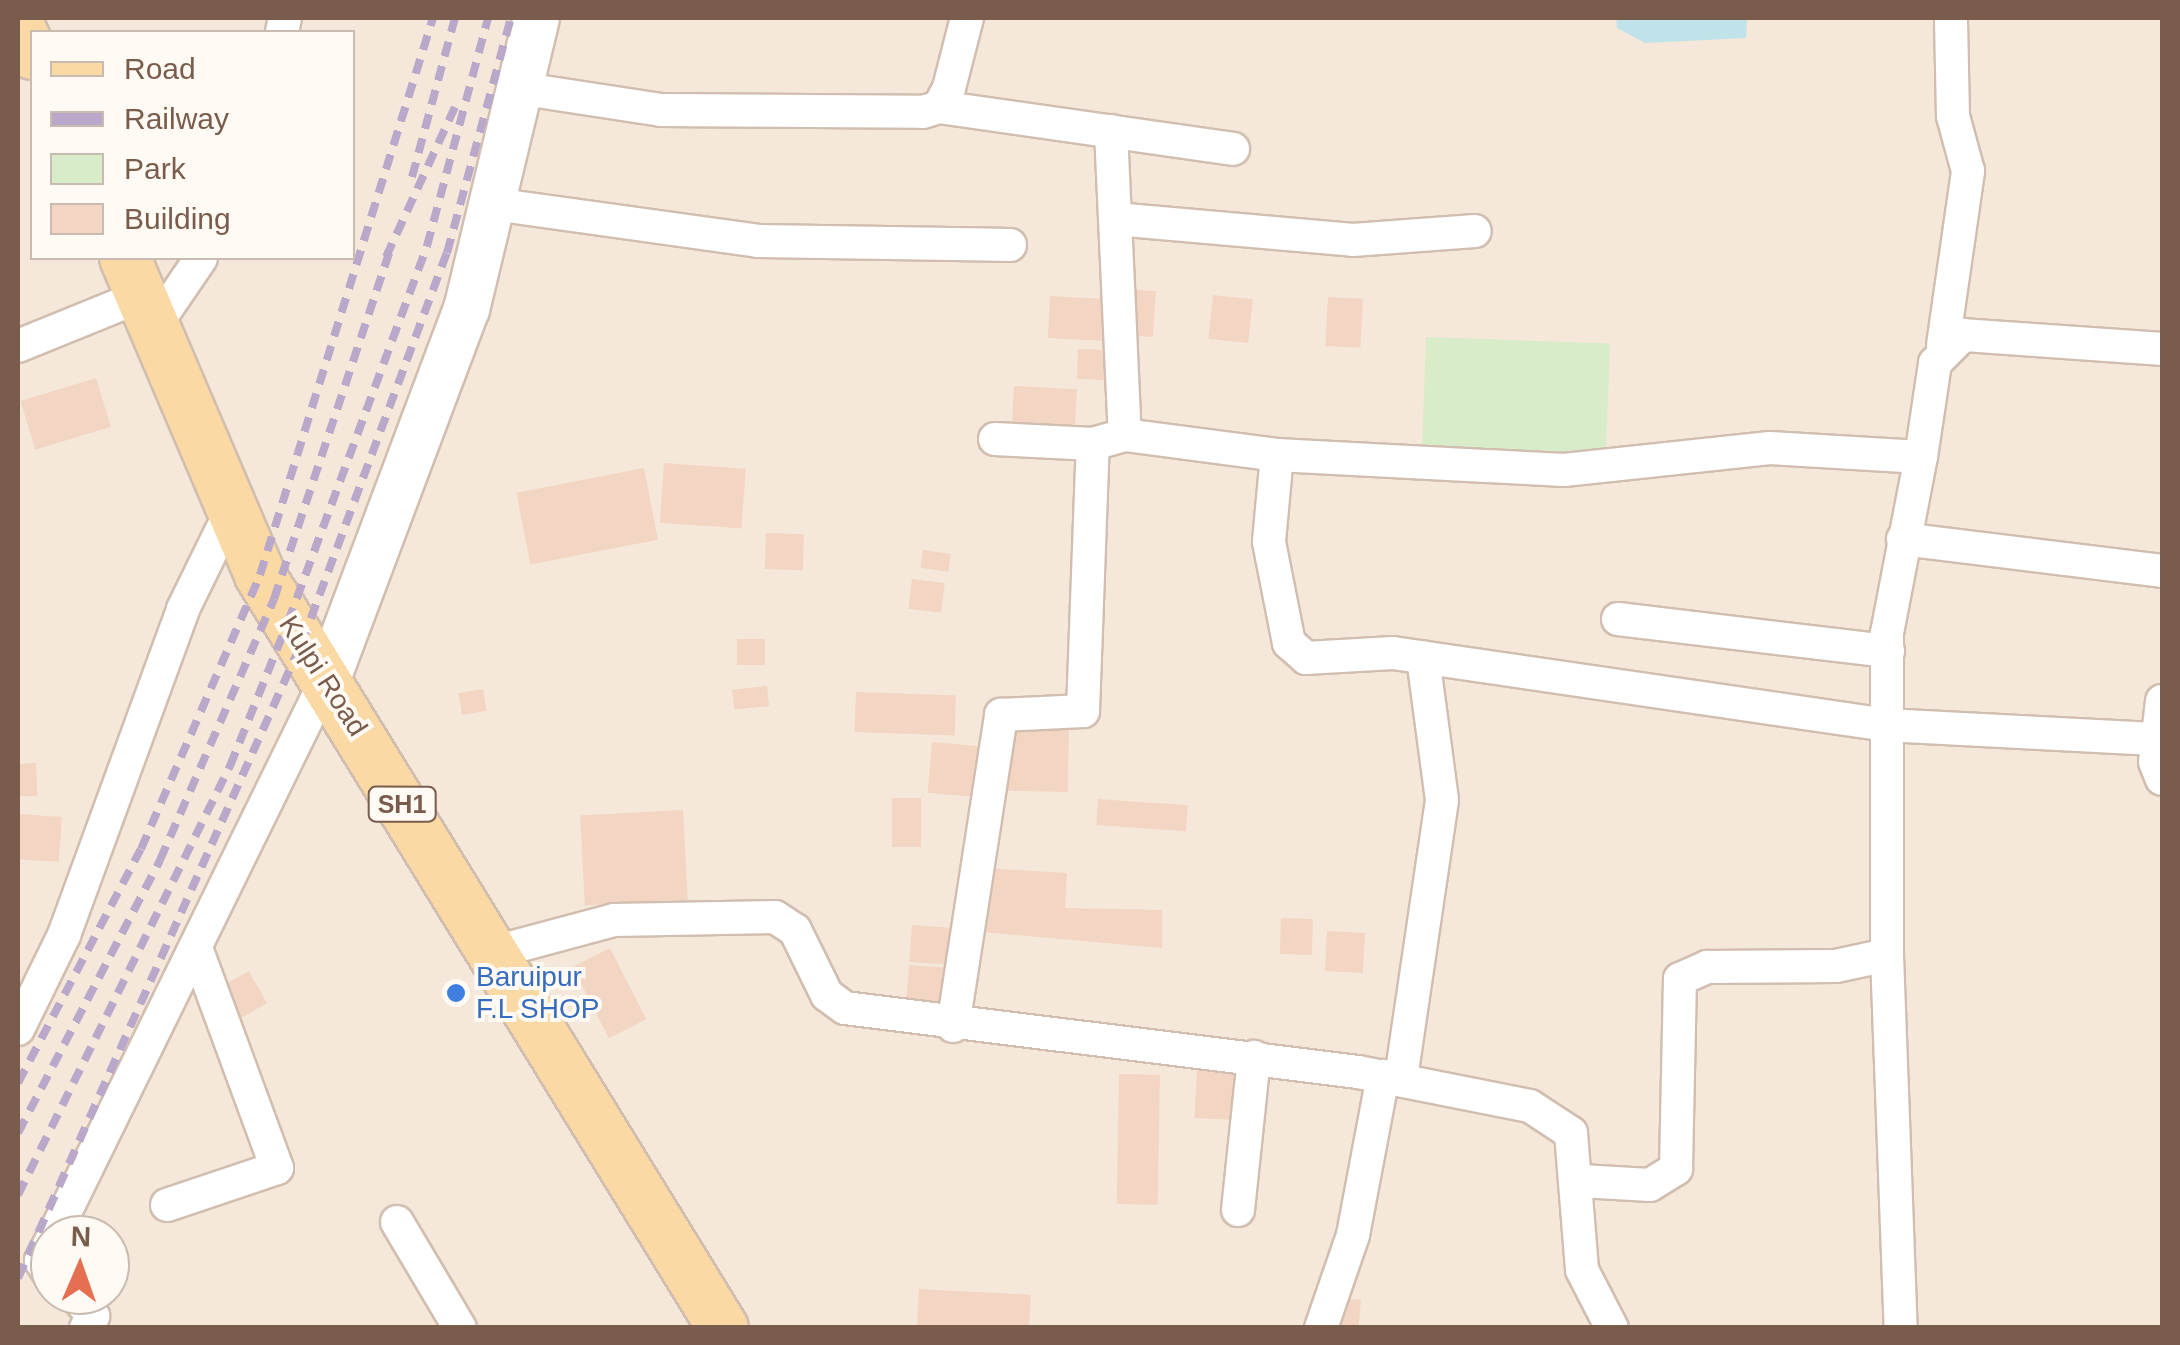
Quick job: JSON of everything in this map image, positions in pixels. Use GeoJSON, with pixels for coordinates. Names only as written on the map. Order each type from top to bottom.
{"type":"FeatureCollection","features":[{"type":"Feature","properties":{"kind":"main road"},"geometry":{"type":"LineString","coordinates":[[327,678],[446,367],[524,89],[536,18]]}},
{"type":"Feature","properties":{"kind":"main road"},"geometry":{"type":"LineString","coordinates":[[18,24],[30,50]]}},
{"type":"Feature","properties":{"kind":"main road","name":"Kulpi Road"},"geometry":{"type":"LineString","coordinates":[[140,293],[228,515],[491,954],[723,1328]]}},
{"type":"Feature","properties":{"kind":"street"},"geometry":{"type":"LineString","coordinates":[[939,108],[967,18]]}},
{"type":"Feature","properties":{"kind":"street"},"geometry":{"type":"LineString","coordinates":[[1901,1328],[1887,955],[1888,650],[1903,539],[1944,346],[1968,170],[1954,116],[1950,18]]}},
{"type":"Feature","properties":{"kind":"street"},"geometry":{"type":"LineString","coordinates":[[524,89],[660,110],[939,108],[1233,148]]}},
{"type":"Feature","properties":{"kind":"street"},"geometry":{"type":"LineString","coordinates":[[953,1026],[1000,715],[1083,711],[1109,439],[1115,219],[1111,131]]}},
{"type":"Feature","properties":{"kind":"street"},"geometry":{"type":"LineString","coordinates":[[493,204],[758,241],[1010,246]]}},
{"type":"Feature","properties":{"kind":"street"},"geometry":{"type":"LineString","coordinates":[[1115,219],[1354,240],[1475,231]]}},
{"type":"Feature","properties":{"kind":"street"},"geometry":{"type":"LineString","coordinates":[[18,346],[140,293],[198,260]]}},
{"type":"Feature","properties":{"kind":"street"},"geometry":{"type":"LineString","coordinates":[[1944,346],[1963,335],[2025,334],[2162,348]]}},
{"type":"Feature","properties":{"kind":"street"},"geometry":{"type":"LineString","coordinates":[[995,439],[1109,439],[1278,455],[1564,470],[1770,448],[1921,457]]}},
{"type":"Feature","properties":{"kind":"street"},"geometry":{"type":"LineString","coordinates":[[1278,455],[1269,542],[1294,654],[1423,658],[1888,726],[2158,739]]}},
{"type":"Feature","properties":{"kind":"street"},"geometry":{"type":"LineString","coordinates":[[18,1029],[64,936],[182,609],[228,515]]}},
{"type":"Feature","properties":{"kind":"street"},"geometry":{"type":"LineString","coordinates":[[1903,539],[2162,571]]}},
{"type":"Feature","properties":{"kind":"street"},"geometry":{"type":"LineString","coordinates":[[1618,619],[1888,650]]}},
{"type":"Feature","properties":{"kind":"street"},"geometry":{"type":"LineString","coordinates":[[1321,1328],[1354,1235],[1392,1077],[1442,810],[1423,658]]}},
{"type":"Feature","properties":{"kind":"street"},"geometry":{"type":"LineString","coordinates":[[64,1215],[197,951],[327,678]]}},
{"type":"Feature","properties":{"kind":"street"},"geometry":{"type":"LineString","coordinates":[[2162,700],[2158,739],[2162,779]]}},
{"type":"Feature","properties":{"kind":"street"},"geometry":{"type":"LineString","coordinates":[[491,954],[614,920],[774,918],[795,930],[817,980],[845,1008],[953,1026],[1254,1057],[1392,1077],[1554,1118],[1570,1133],[1581,1180],[1582,1270],[1612,1328]]}},
{"type":"Feature","properties":{"kind":"street"},"geometry":{"type":"LineString","coordinates":[[167,1205],[278,1168],[197,951]]}},
{"type":"Feature","properties":{"kind":"street"},"geometry":{"type":"LineString","coordinates":[[1581,1180],[1650,1185],[1676,1169],[1680,978],[1708,966],[1836,966],[1887,955]]}},
{"type":"Feature","properties":{"kind":"street"},"geometry":{"type":"LineString","coordinates":[[1238,1210],[1254,1057]]}},
{"type":"Feature","properties":{"kind":"street"},"geometry":{"type":"LineString","coordinates":[[397,1222],[460,1328]]}},
{"type":"Feature","properties":{"kind":"shaded area"},"geometry":{"type":"Polygon","coordinates":[[[18,18],[2162,18],[2162,1327],[18,1327],[18,18]]]}},
{"type":"Feature","properties":{"kind":"green space"},"geometry":{"type":"Polygon","coordinates":[[[1426,337],[1610,343],[1606,460],[1422,454],[1426,337]]]}},
{"type":"Feature","properties":{"kind":"water"},"geometry":{"type":"Polygon","coordinates":[[[1616,18],[1747,18],[1746,38],[1645,43],[1617,28],[1616,18]]]}},
{"type":"Feature","properties":{"kind":"building"},"geometry":{"type":"Polygon","coordinates":[[[1124,289],[1156,291],[1153,337],[1121,335],[1124,289]]]}},
{"type":"Feature","properties":{"kind":"building"},"geometry":{"type":"Polygon","coordinates":[[[1213,295],[1253,299],[1248,343],[1208,339],[1213,295]]]}},
{"type":"Feature","properties":{"kind":"building"},"geometry":{"type":"Polygon","coordinates":[[[1050,296],[1104,299],[1102,341],[1048,338],[1050,296]]]}},
{"type":"Feature","properties":{"kind":"building"},"geometry":{"type":"Polygon","coordinates":[[[1328,297],[1363,299],[1360,348],[1325,346],[1328,297]]]}},
{"type":"Feature","properties":{"kind":"building"},"geometry":{"type":"Polygon","coordinates":[[[1078,349],[1112,350],[1111,380],[1077,379],[1078,349]]]}},
{"type":"Feature","properties":{"kind":"building"},"geometry":{"type":"Polygon","coordinates":[[[96,378],[111,427],[35,450],[20,401],[96,378]]]}},
{"type":"Feature","properties":{"kind":"building"},"geometry":{"type":"Polygon","coordinates":[[[1014,386],[1077,389],[1075,433],[1012,430],[1014,386]]]}},
{"type":"Feature","properties":{"kind":"building"},"geometry":{"type":"Polygon","coordinates":[[[664,463],[746,469],[742,529],[660,523],[664,463]]]}},
{"type":"Feature","properties":{"kind":"building"},"geometry":{"type":"Polygon","coordinates":[[[644,468],[658,540],[530,564],[516,493],[644,468]]]}},
{"type":"Feature","properties":{"kind":"building"},"geometry":{"type":"Polygon","coordinates":[[[766,533],[804,534],[803,570],[765,569],[766,533]]]}},
{"type":"Feature","properties":{"kind":"building"},"geometry":{"type":"Polygon","coordinates":[[[923,550],[951,554],[948,572],[920,568],[923,550]]]}},
{"type":"Feature","properties":{"kind":"building"},"geometry":{"type":"Polygon","coordinates":[[[912,579],[945,583],[941,613],[908,609],[912,579]]]}},
{"type":"Feature","properties":{"kind":"building"},"geometry":{"type":"Polygon","coordinates":[[[737,639],[765,639],[765,665],[737,665],[737,639]]]}},
{"type":"Feature","properties":{"kind":"building"},"geometry":{"type":"Polygon","coordinates":[[[767,686],[769,706],[734,710],[732,690],[767,686]]]}},
{"type":"Feature","properties":{"kind":"building"},"geometry":{"type":"Polygon","coordinates":[[[483,689],[487,711],[462,715],[458,693],[483,689]]]}},
{"type":"Feature","properties":{"kind":"building"},"geometry":{"type":"Polygon","coordinates":[[[856,692],[956,695],[955,735],[855,732],[856,692]]]}},
{"type":"Feature","properties":{"kind":"building"},"geometry":{"type":"Polygon","coordinates":[[[1008,721],[1069,722],[1068,792],[1007,791],[1008,721]]]}},
{"type":"Feature","properties":{"kind":"building"},"geometry":{"type":"Polygon","coordinates":[[[932,742],[987,747],[982,798],[928,793],[932,742]]]}},
{"type":"Feature","properties":{"kind":"building"},"geometry":{"type":"Polygon","coordinates":[[[36,763],[37,796],[19,797],[18,764],[36,763]]]}},
{"type":"Feature","properties":{"kind":"building"},"geometry":{"type":"Polygon","coordinates":[[[892,798],[921,798],[921,847],[892,847],[892,798]]]}},
{"type":"Feature","properties":{"kind":"building"},"geometry":{"type":"Polygon","coordinates":[[[1098,799],[1188,805],[1186,831],[1096,825],[1098,799]]]}},
{"type":"Feature","properties":{"kind":"building"},"geometry":{"type":"Polygon","coordinates":[[[683,810],[688,900],[585,905],[580,815],[683,810]]]}},
{"type":"Feature","properties":{"kind":"building"},"geometry":{"type":"Polygon","coordinates":[[[18,814],[62,817],[59,862],[18,859],[18,814]]]}},
{"type":"Feature","properties":{"kind":"building"},"geometry":{"type":"Polygon","coordinates":[[[985,868],[1067,873],[1065,908],[1162,910],[1162,948],[981,932],[985,868]]]}},
{"type":"Feature","properties":{"kind":"building"},"geometry":{"type":"Polygon","coordinates":[[[1281,918],[1313,919],[1312,955],[1280,954],[1281,918]]]}},
{"type":"Feature","properties":{"kind":"building"},"geometry":{"type":"Polygon","coordinates":[[[912,925],[957,928],[954,965],[909,962],[912,925]]]}},
{"type":"Feature","properties":{"kind":"building"},"geometry":{"type":"Polygon","coordinates":[[[1327,931],[1365,933],[1363,973],[1325,971],[1327,931]]]}},
{"type":"Feature","properties":{"kind":"building"},"geometry":{"type":"Polygon","coordinates":[[[610,948],[646,1019],[609,1038],[573,967],[610,948]]]}},
{"type":"Feature","properties":{"kind":"building"},"geometry":{"type":"Polygon","coordinates":[[[909,965],[948,968],[945,1005],[906,1002],[909,965]]]}},
{"type":"Feature","properties":{"kind":"building"},"geometry":{"type":"Polygon","coordinates":[[[249,971],[267,1003],[237,1020],[219,987],[249,971]]]}},
{"type":"Feature","properties":{"kind":"building"},"geometry":{"type":"Polygon","coordinates":[[[1197,1070],[1234,1072],[1231,1120],[1194,1118],[1197,1070]]]}},
{"type":"Feature","properties":{"kind":"building"},"geometry":{"type":"Polygon","coordinates":[[[1119,1074],[1160,1075],[1158,1205],[1117,1204],[1119,1074]]]}},
{"type":"Feature","properties":{"kind":"building"},"geometry":{"type":"Polygon","coordinates":[[[919,1289],[1031,1295],[1029,1328],[917,1328],[919,1289]]]}},
{"type":"Feature","properties":{"kind":"building"},"geometry":{"type":"Polygon","coordinates":[[[1337,1298],[1361,1300],[1359,1327],[1335,1325],[1337,1298]]]}},
{"type":"Feature","properties":{"kind":"railway"},"geometry":{"type":"LineString","coordinates":[[18,1083],[141,849],[260,575],[433,18]]}},
{"type":"Feature","properties":{"kind":"railway"},"geometry":{"type":"LineString","coordinates":[[412,177],[455,18]]}},
{"type":"Feature","properties":{"kind":"railway"},"geometry":{"type":"LineString","coordinates":[[18,1195],[230,766],[288,622],[427,246],[488,18]]}},
{"type":"Feature","properties":{"kind":"railway"},"geometry":{"type":"LineString","coordinates":[[18,1278],[302,642],[447,253],[511,18]]}},
{"type":"Feature","properties":{"kind":"railway"},"geometry":{"type":"LineString","coordinates":[[386,257],[455,107]]}},
{"type":"Feature","properties":{"kind":"railway"},"geometry":{"type":"LineString","coordinates":[[18,1133],[160,860],[274,599],[392,244]]}},
{"type":"Feature","properties":{"kind":"place","name":"Baruipur F.L SHOP"},"geometry":{"type":"Point","coordinates":[456,993]}}]}
